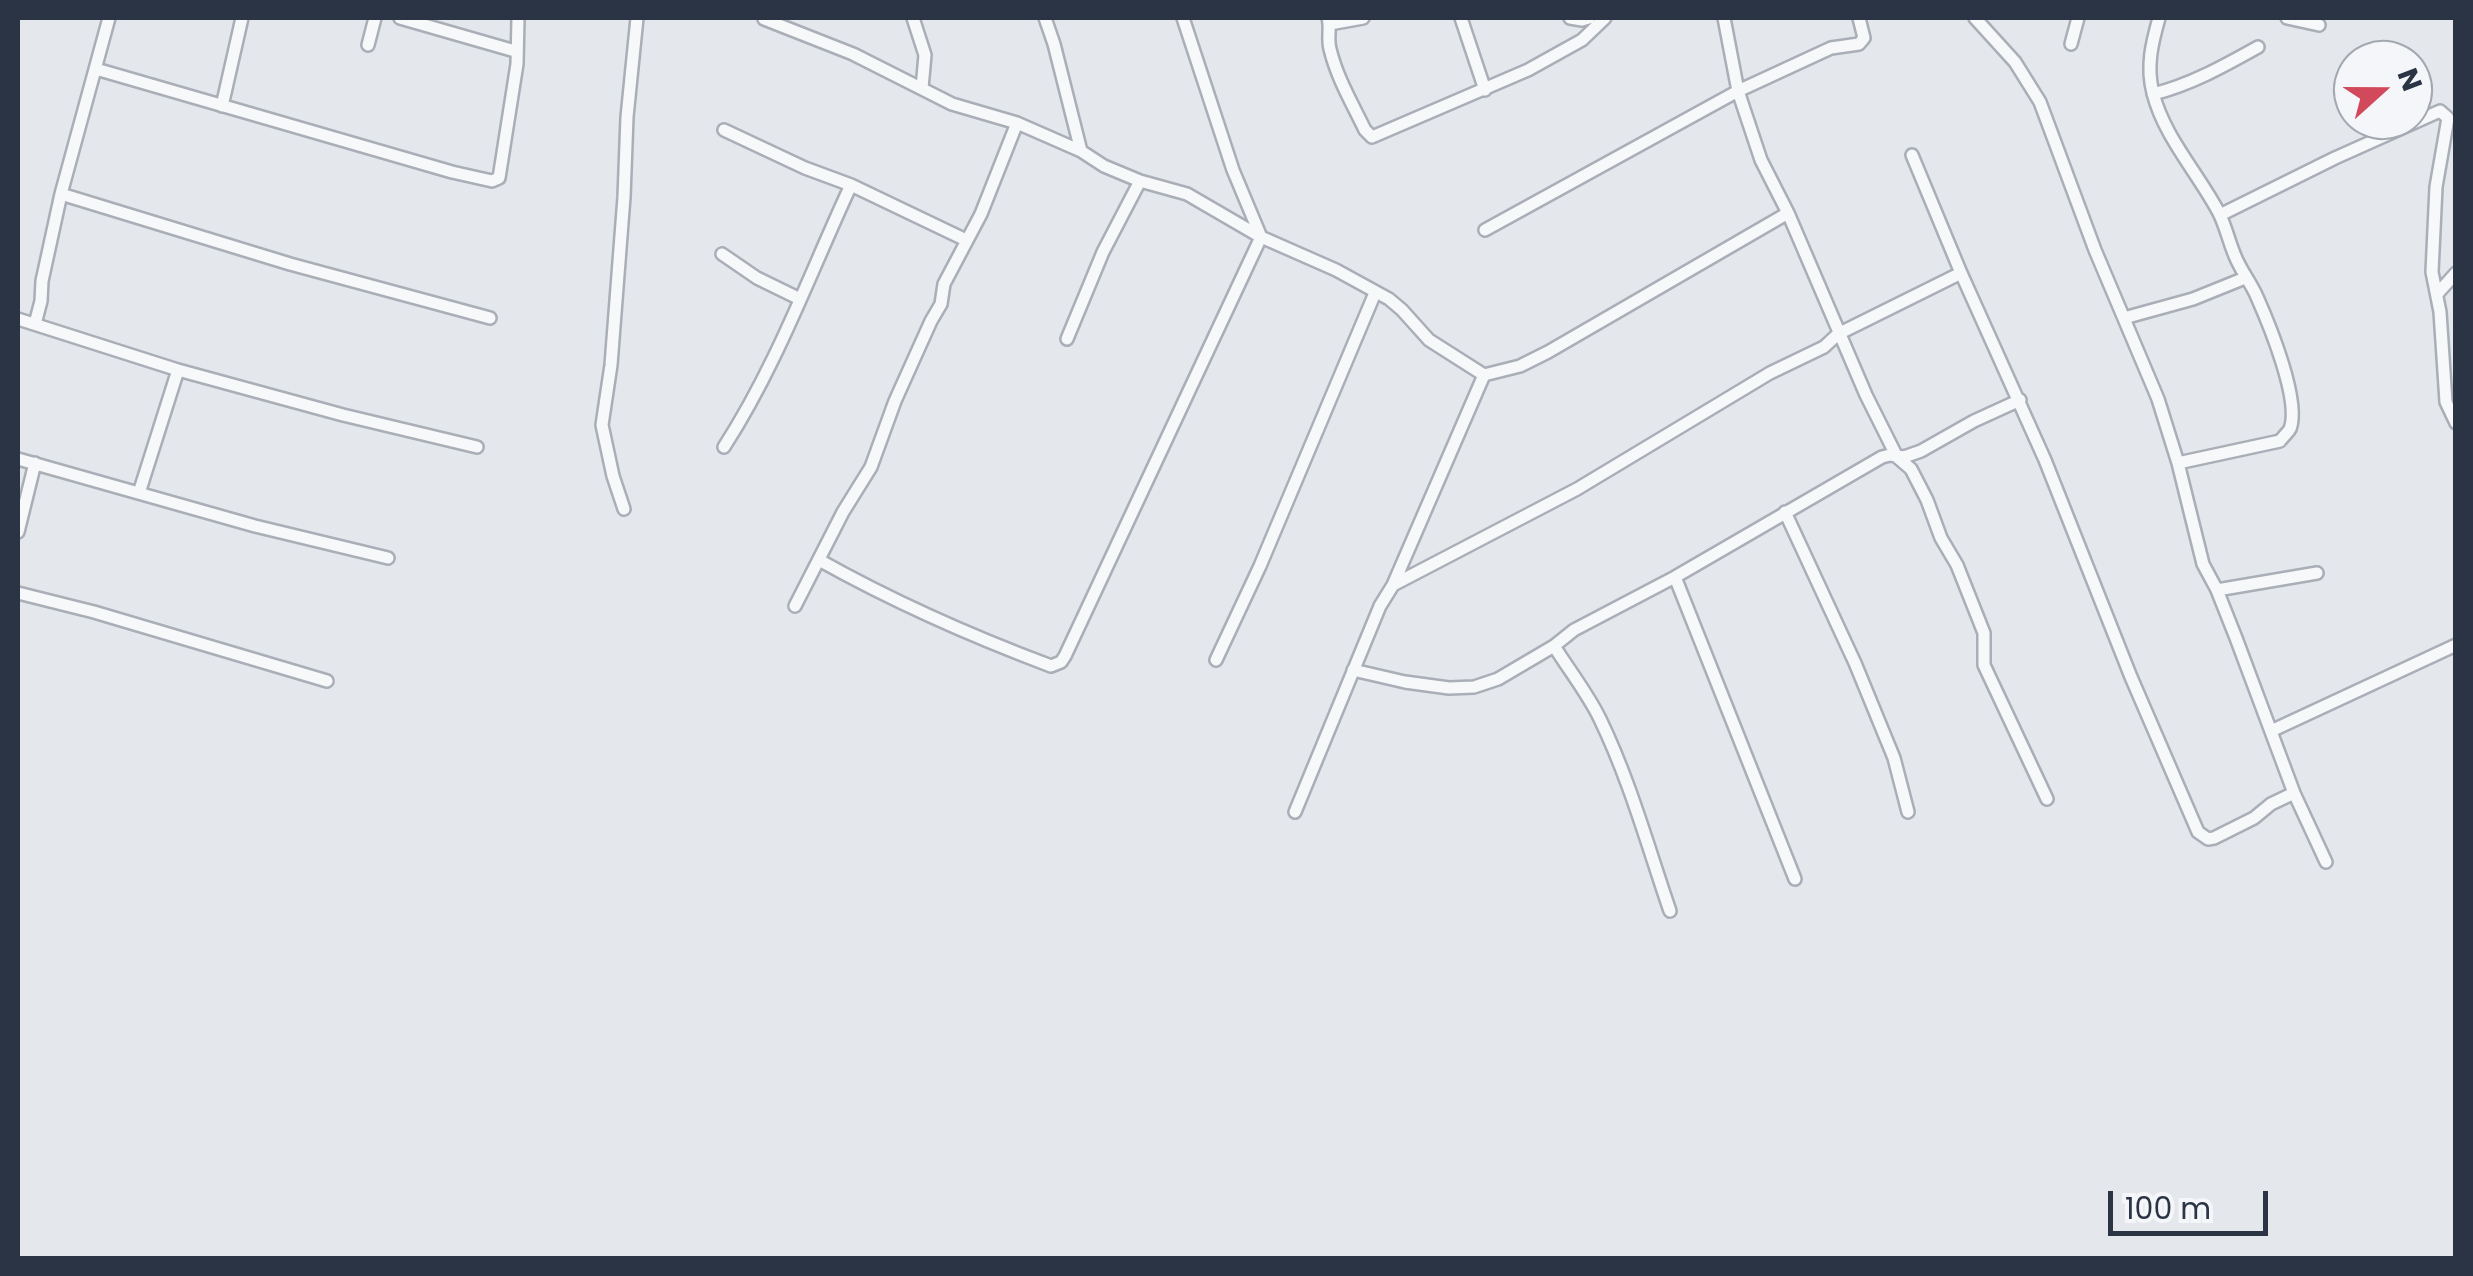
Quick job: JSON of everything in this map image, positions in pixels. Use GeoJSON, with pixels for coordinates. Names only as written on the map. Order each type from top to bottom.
{"type":"FeatureCollection","features":[{"type":"Feature","properties":{"kind":"street"},"geometry":{"type":"LineString","coordinates":[[35,324],[61,194],[108,18]]}},
{"type":"Feature","properties":{"kind":"street"},"geometry":{"type":"LineString","coordinates":[[222,106],[242,18]]}},
{"type":"Feature","properties":{"kind":"street"},"geometry":{"type":"LineString","coordinates":[[368,45],[375,18]]}},
{"type":"Feature","properties":{"kind":"street"},"geometry":{"type":"LineString","coordinates":[[400,18],[516,51]]}},
{"type":"Feature","properties":{"kind":"street"},"geometry":{"type":"LineString","coordinates":[[96,69],[452,172],[496,180],[517,64],[518,18]]}},
{"type":"Feature","properties":{"kind":"street"},"geometry":{"type":"LineString","coordinates":[[624,509],[602,425],[611,366],[626,117],[638,18]]}},
{"type":"Feature","properties":{"kind":"street"},"geometry":{"type":"LineString","coordinates":[[913,18],[924,47],[922,88]]}},
{"type":"Feature","properties":{"kind":"street"},"geometry":{"type":"LineString","coordinates":[[1045,18],[1081,151]]}},
{"type":"Feature","properties":{"kind":"street"},"geometry":{"type":"LineString","coordinates":[[819,560],[948,625],[1051,666],[1065,656],[1262,237],[1232,170],[1182,18]]}},
{"type":"Feature","properties":{"kind":"street"},"geometry":{"type":"LineString","coordinates":[[1363,18],[1329,21],[1327,38],[1338,75],[1372,137],[1485,90],[1582,40],[1605,18]]}},
{"type":"Feature","properties":{"kind":"street"},"geometry":{"type":"LineString","coordinates":[[1461,18],[1485,90]]}},
{"type":"Feature","properties":{"kind":"street"},"geometry":{"type":"LineString","coordinates":[[1570,18],[1589,18]]}},
{"type":"Feature","properties":{"kind":"street"},"geometry":{"type":"LineString","coordinates":[[1724,18],[1738,91],[1761,160],[1866,395],[1897,457],[1916,476],[1984,632],[1984,666],[2047,799]]}},
{"type":"Feature","properties":{"kind":"street"},"geometry":{"type":"LineString","coordinates":[[1485,230],[1738,91],[1830,48],[1860,44],[1864,38],[1859,18]]}},
{"type":"Feature","properties":{"kind":"street"},"geometry":{"type":"LineString","coordinates":[[1976,18],[2014,62],[2040,102],[2066,176],[2158,399],[2203,564],[2217,590],[2294,793],[2326,862]]}},
{"type":"Feature","properties":{"kind":"street"},"geometry":{"type":"LineString","coordinates":[[2071,44],[2078,18]]}},
{"type":"Feature","properties":{"kind":"street"},"geometry":{"type":"LineString","coordinates":[[2159,18],[2150,50],[2153,94],[2166,125],[2220,215],[2245,278],[2256,293],[2284,368],[2292,405],[2290,430],[2280,440],[2178,463]]}},
{"type":"Feature","properties":{"kind":"street"},"geometry":{"type":"LineString","coordinates":[[2287,18],[2319,26]]}},
{"type":"Feature","properties":{"kind":"street"},"geometry":{"type":"LineString","coordinates":[[764,20],[852,54],[968,110],[1017,123],[1140,181],[1187,194],[1262,237],[1336,270],[1389,300],[1429,340],[1484,375],[1520,366],[1548,352],[1788,214]]}},
{"type":"Feature","properties":{"kind":"street"},"geometry":{"type":"LineString","coordinates":[[2153,94],[2186,84],[2258,47]]}},
{"type":"Feature","properties":{"kind":"street"},"geometry":{"type":"LineString","coordinates":[[2220,215],[2440,112],[2452,116],[2436,187],[2432,272],[2446,402],[2456,423]]}},
{"type":"Feature","properties":{"kind":"street"},"geometry":{"type":"LineString","coordinates":[[795,606],[871,467],[896,401],[941,304],[944,284],[981,214],[1017,123]]}},
{"type":"Feature","properties":{"kind":"street"},"geometry":{"type":"LineString","coordinates":[[724,130],[966,240]]}},
{"type":"Feature","properties":{"kind":"street"},"geometry":{"type":"LineString","coordinates":[[1912,155],[2020,400],[2130,676],[2198,832],[2208,839],[2214,838],[2294,793]]}},
{"type":"Feature","properties":{"kind":"street"},"geometry":{"type":"LineString","coordinates":[[1067,339],[1102,252],[1140,181]]}},
{"type":"Feature","properties":{"kind":"street"},"geometry":{"type":"LineString","coordinates":[[724,446],[782,343],[850,185]]}},
{"type":"Feature","properties":{"kind":"street"},"geometry":{"type":"LineString","coordinates":[[61,194],[490,318]]}},
{"type":"Feature","properties":{"kind":"street"},"geometry":{"type":"LineString","coordinates":[[722,254],[757,278],[800,299]]}},
{"type":"Feature","properties":{"kind":"street"},"geometry":{"type":"LineString","coordinates":[[1393,585],[1577,489],[1770,373],[1824,347],[1838,334],[1961,273]]}},
{"type":"Feature","properties":{"kind":"street"},"geometry":{"type":"LineString","coordinates":[[2436,294],[2456,273]]}},
{"type":"Feature","properties":{"kind":"street"},"geometry":{"type":"LineString","coordinates":[[2124,318],[2193,300],[2245,278]]}},
{"type":"Feature","properties":{"kind":"street"},"geometry":{"type":"LineString","coordinates":[[1216,660],[1260,566],[1375,293]]}},
{"type":"Feature","properties":{"kind":"street"},"geometry":{"type":"LineString","coordinates":[[18,319],[178,370],[477,447]]}},
{"type":"Feature","properties":{"kind":"street"},"geometry":{"type":"LineString","coordinates":[[138,493],[178,370]]}},
{"type":"Feature","properties":{"kind":"street"},"geometry":{"type":"LineString","coordinates":[[1295,812],[1380,606],[1393,585],[1484,375]]}},
{"type":"Feature","properties":{"kind":"street"},"geometry":{"type":"LineString","coordinates":[[1353,670],[1449,688],[1498,679],[1574,630],[1676,577],[1882,457],[1904,458],[1921,452],[2020,400]]}},
{"type":"Feature","properties":{"kind":"street"},"geometry":{"type":"LineString","coordinates":[[18,458],[255,526],[388,558]]}},
{"type":"Feature","properties":{"kind":"street"},"geometry":{"type":"LineString","coordinates":[[18,532],[35,464]]}},
{"type":"Feature","properties":{"kind":"street"},"geometry":{"type":"LineString","coordinates":[[1785,512],[1894,758],[1908,812]]}},
{"type":"Feature","properties":{"kind":"street"},"geometry":{"type":"LineString","coordinates":[[2217,590],[2317,573]]}},
{"type":"Feature","properties":{"kind":"street"},"geometry":{"type":"LineString","coordinates":[[1676,577],[1795,879]]}},
{"type":"Feature","properties":{"kind":"street"},"geometry":{"type":"LineString","coordinates":[[18,593],[327,681]]}},
{"type":"Feature","properties":{"kind":"street"},"geometry":{"type":"LineString","coordinates":[[2271,731],[2456,645]]}},
{"type":"Feature","properties":{"kind":"street"},"geometry":{"type":"LineString","coordinates":[[1554,646],[1599,716],[1625,774],[1670,911]]}}]}
